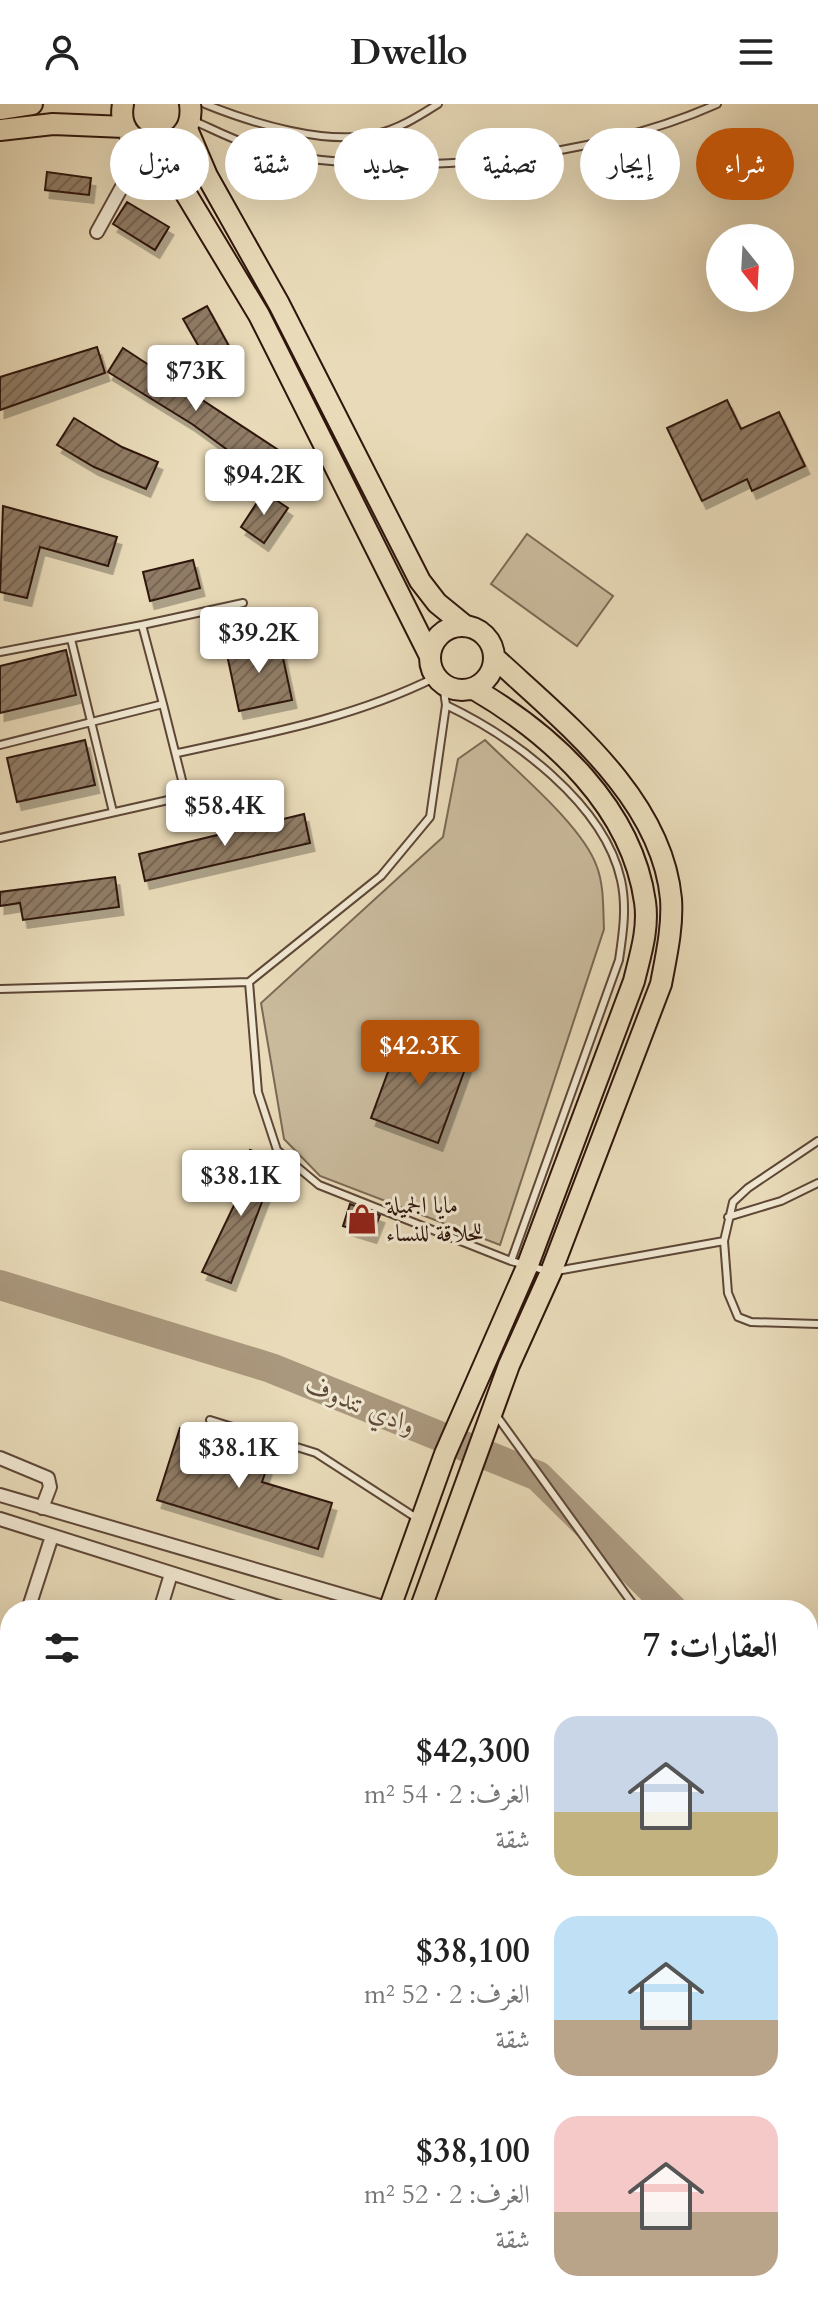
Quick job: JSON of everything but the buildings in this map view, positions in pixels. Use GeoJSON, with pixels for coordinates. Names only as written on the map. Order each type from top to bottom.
{"type":"FeatureCollection","features":[{"type":"Feature","properties":{"kind":"main road"},"geometry":{"type":"LineString","coordinates":[[0,109],[32,104]]}},
{"type":"Feature","properties":{"kind":"main road"},"geometry":{"type":"LineString","coordinates":[[0,130],[53,124],[125,127],[123,104]]}},
{"type":"Feature","properties":{"kind":"main road"},"geometry":{"type":"LineString","coordinates":[[189,117],[201,164],[279,304],[420,581],[437,603],[464,625],[474,627],[489,639],[495,658],[591,752],[635,801],[658,849],[671,899],[661,984],[551,1272],[492,1409],[424,1600]]}},
{"type":"Feature","properties":{"kind":"main road"},"geometry":{"type":"LineString","coordinates":[[190,200],[259,315],[430,656],[439,681],[463,691],[474,689],[489,677],[495,658]]}},
{"type":"Feature","properties":{"kind":"main road"},"geometry":{"type":"LineString","coordinates":[[430,656],[432,646],[445,631],[464,625]]}},
{"type":"Feature","properties":{"kind":"main road"},"geometry":{"type":"LineString","coordinates":[[393,1600],[519,1264],[634,981],[643,942],[646,905],[636,860],[614,813],[571,765],[512,711],[474,689]]}},
{"type":"Feature","properties":{"kind":"street"},"geometry":{"type":"LineString","coordinates":[[97,232],[117,200]]}},
{"type":"Feature","properties":{"kind":"street"},"geometry":{"type":"LineString","coordinates":[[0,1458],[48,1478],[50,1487],[42,1508]]}},
{"type":"Feature","properties":{"kind":"street"},"geometry":{"type":"LineString","coordinates":[[0,1495],[355,1600]]}},
{"type":"Feature","properties":{"kind":"street"},"geometry":{"type":"LineString","coordinates":[[0,1519],[171,1574],[234,1600]]}},
{"type":"Feature","properties":{"kind":"street"},"geometry":{"type":"LineString","coordinates":[[31,1600],[52,1536]]}},
{"type":"Feature","properties":{"kind":"street"},"geometry":{"type":"LineString","coordinates":[[163,1600],[171,1574]]}},
{"type":"Feature","properties":{"kind":"lane"},"geometry":{"type":"LineString","coordinates":[[205,104],[258,123],[351,137],[376,134],[400,126],[438,104]]}},
{"type":"Feature","properties":{"kind":"lane"},"geometry":{"type":"LineString","coordinates":[[189,117],[272,152],[417,164],[488,160],[589,145],[678,122],[717,104]]}},
{"type":"Feature","properties":{"kind":"lane"},"geometry":{"type":"LineString","coordinates":[[0,652],[243,603]]}},
{"type":"Feature","properties":{"kind":"lane"},"geometry":{"type":"LineString","coordinates":[[0,838],[186,796],[142,625]]}},
{"type":"Feature","properties":{"kind":"lane"},"geometry":{"type":"LineString","coordinates":[[71,639],[113,812]]}},
{"type":"Feature","properties":{"kind":"lane"},"geometry":{"type":"LineString","coordinates":[[0,989],[249,982],[381,876],[430,817],[446,705],[439,681],[308,725],[177,753]]}},
{"type":"Feature","properties":{"kind":"lane"},"geometry":{"type":"LineString","coordinates":[[0,745],[163,704]]}},
{"type":"Feature","properties":{"kind":"lane"},"geometry":{"type":"LineString","coordinates":[[446,705],[521,749],[576,799],[607,842],[621,879],[625,924],[619,960],[519,1264]]}},
{"type":"Feature","properties":{"kind":"lane"},"geometry":{"type":"LineString","coordinates":[[249,982],[258,1092],[277,1150],[319,1185],[519,1264],[551,1272],[724,1241]]}},
{"type":"Feature","properties":{"kind":"lane"},"geometry":{"type":"LineString","coordinates":[[818,1141],[748,1188],[733,1202],[724,1241],[728,1293],[738,1317],[751,1322],[818,1324]]}},
{"type":"Feature","properties":{"kind":"lane"},"geometry":{"type":"LineString","coordinates":[[728,1217],[781,1201],[818,1183]]}},
{"type":"Feature","properties":{"kind":"lane"},"geometry":{"type":"LineString","coordinates":[[492,1409],[630,1600]]}},
{"type":"Feature","properties":{"kind":"lane"},"geometry":{"type":"LineString","coordinates":[[210,1420],[316,1453],[421,1521]]}},
{"type":"Feature","properties":{"kind":"shaded area"},"geometry":{"type":"Polygon","coordinates":[[[527,534],[613,596],[577,646],[491,584],[527,534]]]}},
{"type":"Feature","properties":{"kind":"shaded area"},"geometry":{"type":"Polygon","coordinates":[[[485,740],[564,817],[589,851],[601,882],[604,929],[500,1245],[320,1176],[284,1139],[261,1003],[443,837],[458,759],[485,740]]]}},
{"type":"Feature","properties":{"kind":"waterway","name":"وادي تندوف"},"geometry":{"type":"LineString","coordinates":[[0,1285],[271,1368],[538,1476],[663,1600]]}},
{"type":"Feature","properties":{"kind":"place","name":"مايا الجميلة للحلاقة للنساء"},"geometry":{"type":"Point","coordinates":[362,1219]}}]}
